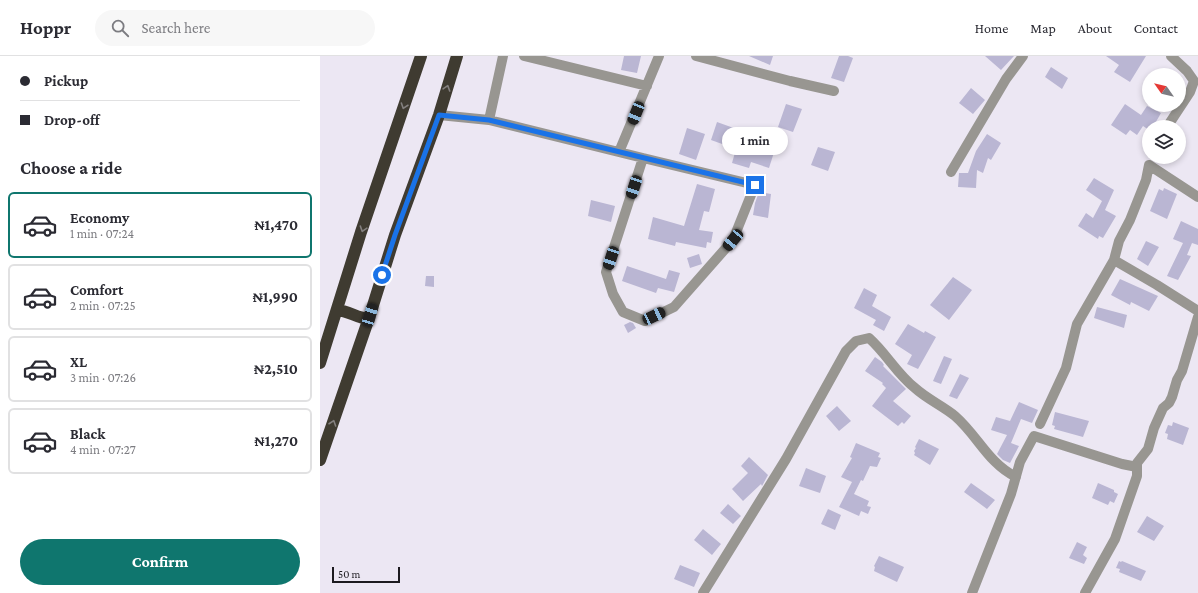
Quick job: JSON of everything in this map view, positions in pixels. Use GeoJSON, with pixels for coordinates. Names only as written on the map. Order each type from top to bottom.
{"type":"FeatureCollection","features":[{"type":"Feature","properties":{"kind":"highway"},"geometry":{"type":"LineString","coordinates":[[320,364],[361,232],[421,56]]}},
{"type":"Feature","properties":{"kind":"highway"},"geometry":{"type":"LineString","coordinates":[[320,460],[370,315],[395,235],[439,115],[457,56]]}},
{"type":"Feature","properties":{"kind":"highway"},"geometry":{"type":"LineString","coordinates":[[338,310],[347,311],[369,319],[370,315]]}},
{"type":"Feature","properties":{"kind":"street"},"geometry":{"type":"LineString","coordinates":[[489,120],[503,56]]}},
{"type":"Feature","properties":{"kind":"street"},"geometry":{"type":"LineString","coordinates":[[524,56],[646,86]]}},
{"type":"Feature","properties":{"kind":"street"},"geometry":{"type":"LineString","coordinates":[[619,152],[659,56]]}},
{"type":"Feature","properties":{"kind":"street"},"geometry":{"type":"LineString","coordinates":[[696,56],[834,91]]}},
{"type":"Feature","properties":{"kind":"street"},"geometry":{"type":"LineString","coordinates":[[951,172],[1006,79],[1023,56]]}},
{"type":"Feature","properties":{"kind":"street"},"geometry":{"type":"LineString","coordinates":[[1171,56],[1194,80],[1190,92],[1172,120]]}},
{"type":"Feature","properties":{"kind":"street"},"geometry":{"type":"LineString","coordinates":[[439,115],[489,120],[755,185],[733,240],[674,307],[645,321],[623,312],[613,294],[606,272],[643,158]]}},
{"type":"Feature","properties":{"kind":"street"},"geometry":{"type":"LineString","coordinates":[[1040,424],[1066,368],[1077,324],[1114,260],[1119,241],[1130,220],[1146,180],[1149,164]]}},
{"type":"Feature","properties":{"kind":"street"},"geometry":{"type":"LineString","coordinates":[[1154,164],[1198,197]]}},
{"type":"Feature","properties":{"kind":"street"},"geometry":{"type":"LineString","coordinates":[[1114,260],[1198,311]]}},
{"type":"Feature","properties":{"kind":"street"},"geometry":{"type":"LineString","coordinates":[[1085,593],[1115,539],[1137,476],[1137,463],[1148,449],[1154,428],[1163,408],[1169,403],[1172,397],[1177,380],[1182,371],[1198,317]]}},
{"type":"Feature","properties":{"kind":"street"},"geometry":{"type":"LineString","coordinates":[[703,593],[786,459],[846,351],[856,341],[869,338],[914,388],[955,416],[972,434],[990,458],[1005,471],[1016,476]]}},
{"type":"Feature","properties":{"kind":"street"},"geometry":{"type":"LineString","coordinates":[[972,593],[1011,494],[1020,462],[1034,436],[1122,464],[1137,467]]}},
{"type":"Feature","properties":{"kind":"building"},"geometry":{"type":"Polygon","coordinates":[[[624,56],[641,56],[637,73],[621,70],[624,56]]]}},
{"type":"Feature","properties":{"kind":"building"},"geometry":{"type":"Polygon","coordinates":[[[749,56],[773,56],[770,65],[749,56]]]}},
{"type":"Feature","properties":{"kind":"building"},"geometry":{"type":"Polygon","coordinates":[[[839,56],[848,56],[853,58],[844,82],[831,78],[839,56]]]}},
{"type":"Feature","properties":{"kind":"building"},"geometry":{"type":"Polygon","coordinates":[[[985,56],[1014,56],[1001,70],[985,56]]]}},
{"type":"Feature","properties":{"kind":"building"},"geometry":{"type":"Polygon","coordinates":[[[1106,56],[1146,56],[1130,82],[1114,72],[1119,65],[1106,56]]]}},
{"type":"Feature","properties":{"kind":"building"},"geometry":{"type":"Polygon","coordinates":[[[1051,67],[1068,78],[1062,89],[1045,77],[1051,67]]]}},
{"type":"Feature","properties":{"kind":"building"},"geometry":{"type":"Polygon","coordinates":[[[971,88],[985,100],[973,114],[959,103],[971,88]]]}},
{"type":"Feature","properties":{"kind":"building"},"geometry":{"type":"Polygon","coordinates":[[[786,104],[802,109],[793,132],[778,127],[786,104]]]}},
{"type":"Feature","properties":{"kind":"building"},"geometry":{"type":"Polygon","coordinates":[[[1125,104],[1141,115],[1143,112],[1161,113],[1157,120],[1142,120],[1142,128],[1137,135],[1130,130],[1126,135],[1111,125],[1125,104]]]}},
{"type":"Feature","properties":{"kind":"building"},"geometry":{"type":"Polygon","coordinates":[[[717,122],[742,131],[743,129],[760,134],[758,140],[776,146],[769,168],[751,162],[749,168],[732,163],[736,149],[711,140],[717,122]]]}},
{"type":"Feature","properties":{"kind":"building"},"geometry":{"type":"Polygon","coordinates":[[[687,128],[705,134],[696,160],[679,154],[687,128]]]}},
{"type":"Feature","properties":{"kind":"building"},"geometry":{"type":"Polygon","coordinates":[[[987,134],[1001,143],[991,160],[988,158],[983,173],[977,170],[976,188],[958,187],[959,173],[968,173],[976,151],[987,134]]]}},
{"type":"Feature","properties":{"kind":"building"},"geometry":{"type":"Polygon","coordinates":[[[818,147],[835,152],[828,171],[811,165],[818,147]]]}},
{"type":"Feature","properties":{"kind":"building"},"geometry":{"type":"Polygon","coordinates":[[[1094,178],[1114,190],[1105,210],[1116,216],[1103,238],[1099,236],[1098,239],[1078,226],[1086,213],[1093,218],[1102,201],[1086,190],[1094,178]]]}},
{"type":"Feature","properties":{"kind":"building"},"geometry":{"type":"Polygon","coordinates":[[[697,184],[715,189],[709,212],[704,211],[699,230],[713,232],[711,243],[707,242],[706,248],[676,242],[675,246],[648,239],[653,217],[684,226],[697,184]]]}},
{"type":"Feature","properties":{"kind":"building"},"geometry":{"type":"Polygon","coordinates":[[[1164,188],[1177,194],[1167,219],[1150,211],[1159,189],[1163,191],[1164,188]]]}},
{"type":"Feature","properties":{"kind":"building"},"geometry":{"type":"Polygon","coordinates":[[[759,192],[771,194],[768,218],[753,215],[759,192]]]}},
{"type":"Feature","properties":{"kind":"building"},"geometry":{"type":"Polygon","coordinates":[[[591,200],[615,206],[611,222],[588,216],[591,200]]]}},
{"type":"Feature","properties":{"kind":"building"},"geometry":{"type":"Polygon","coordinates":[[[1181,221],[1198,229],[1198,245],[1192,243],[1187,255],[1191,256],[1178,280],[1167,276],[1183,243],[1173,239],[1181,221]]]}},
{"type":"Feature","properties":{"kind":"building"},"geometry":{"type":"Polygon","coordinates":[[[1146,241],[1159,247],[1148,266],[1137,259],[1146,241]]]}},
{"type":"Feature","properties":{"kind":"building"},"geometry":{"type":"Polygon","coordinates":[[[699,254],[702,264],[690,268],[687,258],[699,254]]]}},
{"type":"Feature","properties":{"kind":"building"},"geometry":{"type":"Polygon","coordinates":[[[627,266],[666,279],[669,270],[680,273],[674,292],[658,288],[656,293],[622,281],[627,266]]]}},
{"type":"Feature","properties":{"kind":"building"},"geometry":{"type":"Polygon","coordinates":[[[426,276],[434,276],[434,287],[425,286],[426,276]]]}},
{"type":"Feature","properties":{"kind":"building"},"geometry":{"type":"Polygon","coordinates":[[[953,277],[972,290],[949,320],[930,305],[953,277]]]}},
{"type":"Feature","properties":{"kind":"building"},"geometry":{"type":"Polygon","coordinates":[[[1120,279],[1158,296],[1149,311],[1131,302],[1130,305],[1111,295],[1120,279]]]}},
{"type":"Feature","properties":{"kind":"building"},"geometry":{"type":"Polygon","coordinates":[[[864,288],[877,295],[872,306],[891,317],[884,331],[873,325],[876,320],[854,308],[864,288]]]}},
{"type":"Feature","properties":{"kind":"building"},"geometry":{"type":"Polygon","coordinates":[[[1097,307],[1127,315],[1124,328],[1094,318],[1097,307]]]}},
{"type":"Feature","properties":{"kind":"building"},"geometry":{"type":"Polygon","coordinates":[[[630,322],[633,323],[636,328],[628,333],[624,325],[630,322]]]}},
{"type":"Feature","properties":{"kind":"building"},"geometry":{"type":"Polygon","coordinates":[[[908,324],[924,333],[925,331],[936,337],[918,369],[907,364],[912,355],[895,344],[908,324]]]}},
{"type":"Feature","properties":{"kind":"building"},"geometry":{"type":"Polygon","coordinates":[[[944,356],[952,359],[941,384],[933,381],[944,356]]]}},
{"type":"Feature","properties":{"kind":"building"},"geometry":{"type":"Polygon","coordinates":[[[875,357],[882,362],[884,365],[883,366],[906,389],[893,401],[911,416],[904,424],[902,422],[898,426],[872,406],[886,388],[882,384],[883,383],[865,371],[875,357]]]}},
{"type":"Feature","properties":{"kind":"building"},"geometry":{"type":"Polygon","coordinates":[[[960,374],[969,378],[957,399],[949,396],[960,374]]]}},
{"type":"Feature","properties":{"kind":"building"},"geometry":{"type":"Polygon","coordinates":[[[1019,402],[1038,410],[1032,423],[1021,419],[1011,443],[1019,446],[1010,463],[1003,460],[997,454],[1007,435],[991,430],[996,417],[1010,421],[1019,402]]]}},
{"type":"Feature","properties":{"kind":"building"},"geometry":{"type":"Polygon","coordinates":[[[837,406],[851,421],[839,431],[826,416],[837,406]]]}},
{"type":"Feature","properties":{"kind":"building"},"geometry":{"type":"Polygon","coordinates":[[[1055,412],[1089,421],[1083,437],[1054,429],[1055,426],[1052,425],[1055,412]]]}},
{"type":"Feature","properties":{"kind":"building"},"geometry":{"type":"Polygon","coordinates":[[[1173,422],[1189,428],[1183,445],[1167,439],[1168,434],[1165,433],[1168,425],[1172,426],[1173,422]]]}},
{"type":"Feature","properties":{"kind":"building"},"geometry":{"type":"Polygon","coordinates":[[[919,439],[939,449],[930,465],[914,455],[915,447],[919,439]]]}},
{"type":"Feature","properties":{"kind":"building"},"geometry":{"type":"Polygon","coordinates":[[[856,443],[880,453],[878,457],[881,458],[877,467],[870,466],[863,481],[861,480],[854,494],[869,501],[867,506],[871,507],[868,514],[861,511],[859,516],[839,507],[852,482],[841,477],[852,458],[850,457],[856,443]]]}},
{"type":"Feature","properties":{"kind":"building"},"geometry":{"type":"Polygon","coordinates":[[[749,457],[768,475],[762,486],[761,484],[743,501],[732,489],[748,473],[741,466],[749,457]]]}},
{"type":"Feature","properties":{"kind":"building"},"geometry":{"type":"Polygon","coordinates":[[[806,468],[826,476],[820,493],[799,486],[806,468]]]}},
{"type":"Feature","properties":{"kind":"building"},"geometry":{"type":"Polygon","coordinates":[[[971,483],[995,500],[987,509],[964,492],[971,483]]]}},
{"type":"Feature","properties":{"kind":"building"},"geometry":{"type":"Polygon","coordinates":[[[1098,483],[1114,490],[1114,492],[1118,494],[1114,503],[1110,501],[1108,505],[1092,498],[1098,483]]]}},
{"type":"Feature","properties":{"kind":"building"},"geometry":{"type":"Polygon","coordinates":[[[728,504],[741,516],[733,524],[720,513],[728,504]]]}},
{"type":"Feature","properties":{"kind":"building"},"geometry":{"type":"Polygon","coordinates":[[[828,509],[841,515],[835,530],[821,524],[828,509]]]}},
{"type":"Feature","properties":{"kind":"building"},"geometry":{"type":"Polygon","coordinates":[[[1147,516],[1164,526],[1154,541],[1137,532],[1147,516]]]}},
{"type":"Feature","properties":{"kind":"building"},"geometry":{"type":"Polygon","coordinates":[[[703,529],[721,544],[712,555],[694,540],[703,529]]]}},
{"type":"Feature","properties":{"kind":"building"},"geometry":{"type":"Polygon","coordinates":[[[1077,542],[1087,547],[1083,555],[1087,558],[1084,564],[1069,558],[1077,542]]]}},
{"type":"Feature","properties":{"kind":"building"},"geometry":{"type":"Polygon","coordinates":[[[879,556],[904,567],[897,582],[874,571],[874,566],[879,556]]]}},
{"type":"Feature","properties":{"kind":"building"},"geometry":{"type":"Polygon","coordinates":[[[1119,561],[1146,571],[1141,581],[1119,572],[1120,569],[1116,568],[1119,561]]]}},
{"type":"Feature","properties":{"kind":"building"},"geometry":{"type":"Polygon","coordinates":[[[680,565],[700,573],[694,587],[674,579],[680,565]]]}},
{"type":"Feature","properties":{"kind":"route"},"geometry":{"type":"LineString","coordinates":[[382,275],[439,115],[489,120],[755,185]]}}]}
